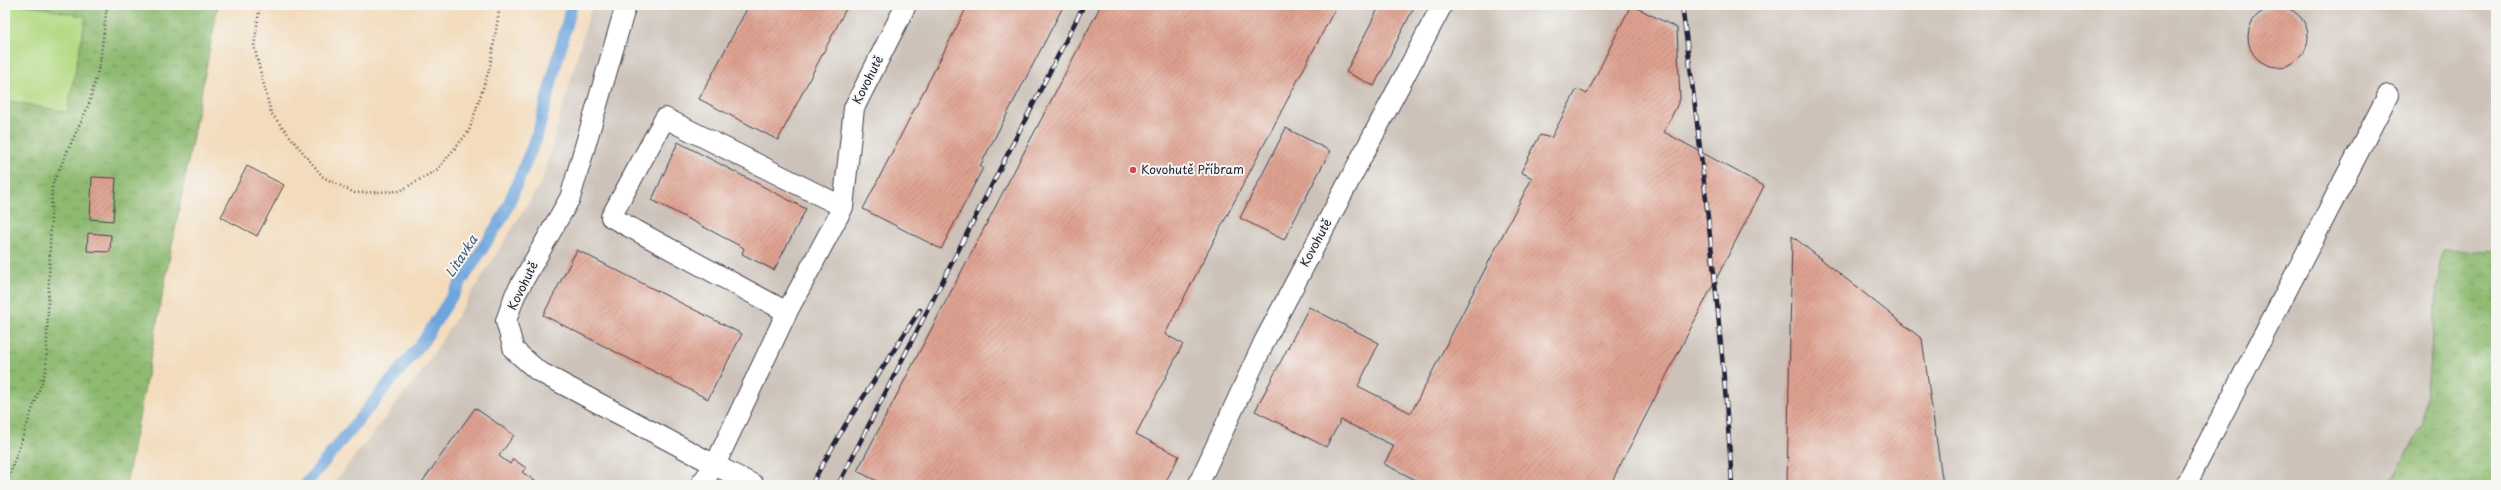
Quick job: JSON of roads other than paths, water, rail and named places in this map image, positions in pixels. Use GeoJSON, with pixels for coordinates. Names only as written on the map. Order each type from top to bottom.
{"type":"FeatureCollection","features":[{"type":"Feature","properties":{"kind":"lane","name":"Kovohutě"},"geometry":{"type":"LineString","coordinates":[[626,5],[570,198],[515,295],[506,321],[514,350],[538,371],[754,485]]}},
{"type":"Feature","properties":{"kind":"lane","name":"Kovohutě"},"geometry":{"type":"LineString","coordinates":[[715,465],[787,312],[842,207],[854,108],[906,5]]}},
{"type":"Feature","properties":{"kind":"lane","name":"Kovohutě"},"geometry":{"type":"LineString","coordinates":[[1198,485],[1264,342],[1442,5]]}},
{"type":"Feature","properties":{"kind":"lane"},"geometry":{"type":"LineString","coordinates":[[2186,485],[2388,95]]}},
{"type":"Feature","properties":{"kind":"lane"},"geometry":{"type":"LineString","coordinates":[[787,312],[611,217],[665,118],[842,207]]}},
{"type":"Feature","properties":{"kind":"lane"},"geometry":{"type":"LineString","coordinates":[[700,485],[715,465]]}},
{"type":"Feature","properties":{"kind":"waterway","name":"Litavka"},"geometry":{"type":"LineString","coordinates":[[305,485],[422,343],[504,215],[537,136],[572,5]]}},
{"type":"Feature","properties":{"kind":"railway"},"geometry":{"type":"LineString","coordinates":[[838,485],[1084,5]]}},
{"type":"Feature","properties":{"kind":"railway"},"geometry":{"type":"LineString","coordinates":[[1682,5],[1711,244],[1723,364],[1732,485]]}},
{"type":"Feature","properties":{"kind":"railway"},"geometry":{"type":"LineString","coordinates":[[811,485],[844,427],[920,310]]}},
{"type":"Feature","properties":{"kind":"place","name":"Kovohutě Příbram"},"geometry":{"type":"Point","coordinates":[1133,170]}}]}
